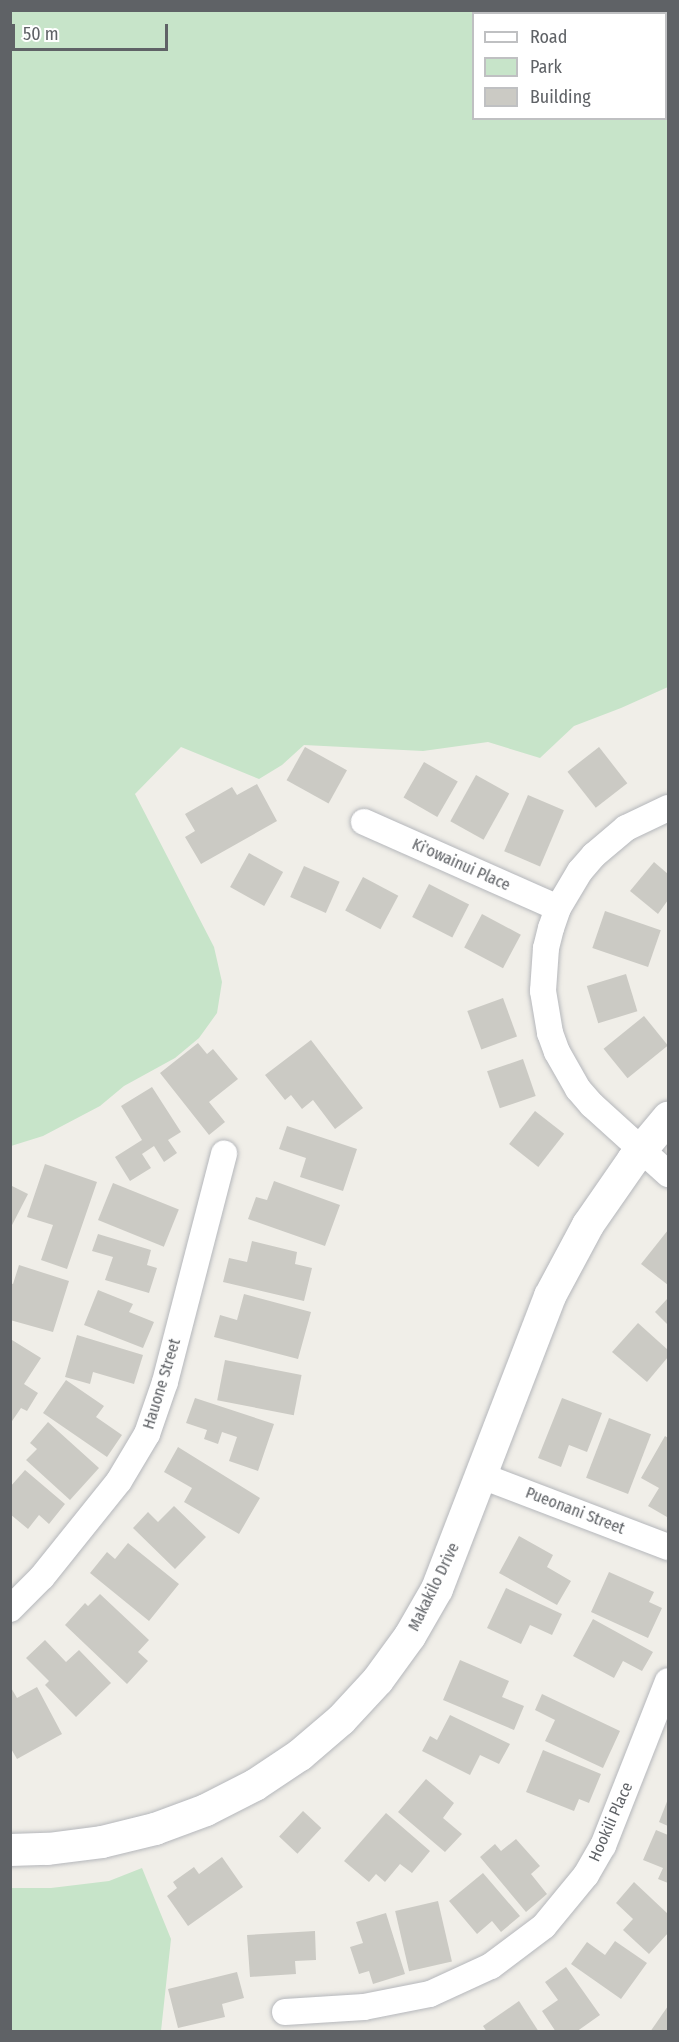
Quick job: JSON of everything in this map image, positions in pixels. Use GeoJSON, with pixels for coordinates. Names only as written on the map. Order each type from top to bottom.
{"type":"FeatureCollection","features":[{"type":"Feature","properties":{"kind":"street"},"geometry":{"type":"LineString","coordinates":[[669,808],[645,818],[609,841],[580,871],[558,908],[546,948],[543,969],[544,1001],[550,1033],[557,1052],[578,1089],[669,1174]]}},
{"type":"Feature","properties":{"kind":"street","name":"Ki'owainui Place"},"geometry":{"type":"LineString","coordinates":[[364,822],[558,908]]}},
{"type":"Feature","properties":{"kind":"street","name":"Makakilo Drive"},"geometry":{"type":"LineString","coordinates":[[10,1850],[48,1849],[102,1842],[155,1829],[206,1810],[255,1785],[300,1755],[341,1720],[371,1688],[410,1636],[437,1589],[550,1296],[588,1226],[641,1150],[669,1118]]}},
{"type":"Feature","properties":{"kind":"street","name":"Hauone Street"},"geometry":{"type":"LineString","coordinates":[[10,1609],[42,1577],[118,1481],[147,1434],[165,1382],[224,1154]]}},
{"type":"Feature","properties":{"kind":"street","name":"Pueonani Street"},"geometry":{"type":"LineString","coordinates":[[482,1476],[669,1547]]}},
{"type":"Feature","properties":{"kind":"street","name":"Hookili Place"},"geometry":{"type":"LineString","coordinates":[[285,2012],[364,2007],[430,1994],[491,1966],[544,1926],[586,1875],[603,1846],[669,1681]]}},
{"type":"Feature","properties":{"kind":"green space"},"geometry":{"type":"Polygon","coordinates":[[[10,11],[668,11],[668,687],[574,726],[540,758],[488,742],[423,751],[304,745],[282,765],[259,779],[181,747],[135,794],[214,947],[222,982],[217,1013],[199,1038],[175,1058],[124,1086],[100,1106],[43,1136],[11,1146],[10,11]]]}},
{"type":"Feature","properties":{"kind":"green space"},"geometry":{"type":"Polygon","coordinates":[[[142,1868],[171,1939],[161,2031],[11,2031],[11,1888],[51,1888],[109,1881],[142,1868]]]}},
{"type":"Feature","properties":{"kind":"building"},"geometry":{"type":"Polygon","coordinates":[[[305,747],[347,770],[329,804],[287,780],[305,747]]]}},
{"type":"Feature","properties":{"kind":"building"},"geometry":{"type":"Polygon","coordinates":[[[599,747],[627,783],[596,808],[567,772],[599,747]]]}},
{"type":"Feature","properties":{"kind":"building"},"geometry":{"type":"Polygon","coordinates":[[[424,762],[458,782],[437,817],[404,798],[424,762]]]}},
{"type":"Feature","properties":{"kind":"building"},"geometry":{"type":"Polygon","coordinates":[[[476,775],[509,793],[484,840],[450,821],[476,775]]]}},
{"type":"Feature","properties":{"kind":"building"},"geometry":{"type":"Polygon","coordinates":[[[257,784],[277,821],[201,864],[185,837],[195,831],[185,814],[232,787],[237,795],[257,784]]]}},
{"type":"Feature","properties":{"kind":"building"},"geometry":{"type":"Polygon","coordinates":[[[528,795],[564,810],[540,866],[504,851],[528,795]]]}},
{"type":"Feature","properties":{"kind":"building"},"geometry":{"type":"Polygon","coordinates":[[[249,853],[283,872],[264,906],[230,887],[249,853]]]}},
{"type":"Feature","properties":{"kind":"building"},"geometry":{"type":"Polygon","coordinates":[[[654,862],[668,874],[668,900],[658,914],[630,891],[654,862]]]}},
{"type":"Feature","properties":{"kind":"building"},"geometry":{"type":"Polygon","coordinates":[[[304,866],[340,882],[326,913],[290,897],[304,866]]]}},
{"type":"Feature","properties":{"kind":"building"},"geometry":{"type":"Polygon","coordinates":[[[363,877],[398,896],[380,929],[345,911],[363,877]]]}},
{"type":"Feature","properties":{"kind":"building"},"geometry":{"type":"Polygon","coordinates":[[[429,884],[469,904],[452,937],[412,917],[429,884]]]}},
{"type":"Feature","properties":{"kind":"building"},"geometry":{"type":"Polygon","coordinates":[[[605,911],[661,930],[648,967],[592,948],[605,911]]]}},
{"type":"Feature","properties":{"kind":"building"},"geometry":{"type":"Polygon","coordinates":[[[482,914],[521,935],[503,968],[464,948],[482,914]]]}},
{"type":"Feature","properties":{"kind":"building"},"geometry":{"type":"Polygon","coordinates":[[[626,974],[637,1011],[598,1023],[587,986],[626,974]]]}},
{"type":"Feature","properties":{"kind":"building"},"geometry":{"type":"Polygon","coordinates":[[[503,998],[517,1037],[481,1050],[467,1011],[503,998]]]}},
{"type":"Feature","properties":{"kind":"building"},"geometry":{"type":"Polygon","coordinates":[[[644,1016],[668,1046],[628,1078],[604,1049],[644,1016]]]}},
{"type":"Feature","properties":{"kind":"building"},"geometry":{"type":"Polygon","coordinates":[[[311,1040],[363,1108],[335,1129],[313,1100],[302,1109],[291,1095],[285,1100],[265,1075],[311,1040]]]}},
{"type":"Feature","properties":{"kind":"building"},"geometry":{"type":"Polygon","coordinates":[[[198,1043],[207,1054],[213,1049],[238,1079],[209,1102],[225,1122],[209,1135],[160,1073],[198,1043]]]}},
{"type":"Feature","properties":{"kind":"building"},"geometry":{"type":"Polygon","coordinates":[[[523,1059],[536,1096],[500,1108],[487,1071],[523,1059]]]}},
{"type":"Feature","properties":{"kind":"building"},"geometry":{"type":"Polygon","coordinates":[[[152,1087],[181,1132],[168,1140],[177,1153],[164,1162],[154,1146],[142,1154],[151,1168],[130,1181],[115,1157],[142,1140],[121,1106],[152,1087]]]}},
{"type":"Feature","properties":{"kind":"building"},"geometry":{"type":"Polygon","coordinates":[[[535,1111],[564,1134],[538,1167],[509,1144],[535,1111]]]}},
{"type":"Feature","properties":{"kind":"building"},"geometry":{"type":"Polygon","coordinates":[[[287,1126],[357,1149],[343,1191],[300,1177],[306,1158],[279,1149],[287,1126]]]}},
{"type":"Feature","properties":{"kind":"building"},"geometry":{"type":"Polygon","coordinates":[[[45,1164],[97,1182],[67,1269],[41,1260],[53,1225],[27,1217],[45,1164]]]}},
{"type":"Feature","properties":{"kind":"building"},"geometry":{"type":"Polygon","coordinates":[[[274,1181],[340,1205],[325,1246],[248,1219],[256,1197],[267,1200],[274,1181]]]}},
{"type":"Feature","properties":{"kind":"building"},"geometry":{"type":"Polygon","coordinates":[[[113,1183],[179,1210],[164,1247],[98,1220],[113,1183]]]}},
{"type":"Feature","properties":{"kind":"building"},"geometry":{"type":"Polygon","coordinates":[[[10,1185],[28,1194],[10,1229],[10,1185]]]}},
{"type":"Feature","properties":{"kind":"building"},"geometry":{"type":"Polygon","coordinates":[[[668,1230],[668,1285],[641,1264],[668,1230]]]}},
{"type":"Feature","properties":{"kind":"building"},"geometry":{"type":"Polygon","coordinates":[[[98,1234],[151,1250],[147,1265],[157,1268],[149,1293],[105,1280],[113,1257],[92,1251],[98,1234]]]}},
{"type":"Feature","properties":{"kind":"building"},"geometry":{"type":"Polygon","coordinates":[[[252,1241],[297,1252],[295,1264],[312,1268],[304,1301],[223,1282],[229,1258],[247,1262],[252,1241]]]}},
{"type":"Feature","properties":{"kind":"building"},"geometry":{"type":"Polygon","coordinates":[[[19,1265],[69,1281],[53,1332],[10,1320],[10,1283],[13,1284],[19,1265]]]}},
{"type":"Feature","properties":{"kind":"building"},"geometry":{"type":"Polygon","coordinates":[[[98,1290],[133,1304],[129,1312],[154,1322],[143,1348],[84,1325],[98,1290]]]}},
{"type":"Feature","properties":{"kind":"building"},"geometry":{"type":"Polygon","coordinates":[[[244,1294],[311,1312],[298,1359],[214,1337],[220,1315],[237,1320],[244,1294]]]}},
{"type":"Feature","properties":{"kind":"building"},"geometry":{"type":"Polygon","coordinates":[[[668,1298],[668,1325],[655,1312],[668,1298]]]}},
{"type":"Feature","properties":{"kind":"building"},"geometry":{"type":"Polygon","coordinates":[[[638,1323],[668,1350],[668,1357],[647,1382],[612,1352],[638,1323]]]}},
{"type":"Feature","properties":{"kind":"building"},"geometry":{"type":"Polygon","coordinates":[[[77,1335],[143,1355],[134,1384],[93,1372],[90,1384],[65,1377],[77,1335]]]}},
{"type":"Feature","properties":{"kind":"building"},"geometry":{"type":"Polygon","coordinates":[[[12,1340],[41,1358],[24,1384],[38,1393],[27,1411],[21,1408],[10,1424],[12,1340]]]}},
{"type":"Feature","properties":{"kind":"building"},"geometry":{"type":"Polygon","coordinates":[[[225,1360],[302,1375],[294,1415],[217,1400],[225,1360]]]}},
{"type":"Feature","properties":{"kind":"building"},"geometry":{"type":"Polygon","coordinates":[[[66,1380],[104,1406],[96,1417],[122,1435],[107,1457],[43,1413],[66,1380]]]}},
{"type":"Feature","properties":{"kind":"building"},"geometry":{"type":"Polygon","coordinates":[[[195,1398],[274,1424],[258,1471],[229,1461],[237,1437],[222,1432],[218,1444],[204,1439],[207,1430],[186,1423],[195,1398]]]}},
{"type":"Feature","properties":{"kind":"building"},"geometry":{"type":"Polygon","coordinates":[[[562,1398],[602,1413],[587,1452],[569,1445],[561,1467],[538,1458],[562,1398]]]}},
{"type":"Feature","properties":{"kind":"building"},"geometry":{"type":"Polygon","coordinates":[[[609,1418],[651,1434],[628,1494],[586,1478],[609,1418]]]}},
{"type":"Feature","properties":{"kind":"building"},"geometry":{"type":"Polygon","coordinates":[[[48,1422],[99,1468],[70,1500],[26,1460],[37,1449],[30,1443],[48,1422]]]}},
{"type":"Feature","properties":{"kind":"building"},"geometry":{"type":"Polygon","coordinates":[[[665,1436],[668,1438],[667,1517],[648,1506],[659,1488],[641,1478],[665,1436]]]}},
{"type":"Feature","properties":{"kind":"building"},"geometry":{"type":"Polygon","coordinates":[[[178,1447],[260,1498],[239,1534],[184,1502],[192,1488],[164,1472],[178,1447]]]}},
{"type":"Feature","properties":{"kind":"building"},"geometry":{"type":"Polygon","coordinates":[[[25,1470],[65,1504],[49,1524],[39,1515],[28,1529],[10,1514],[10,1487],[25,1470]]]}},
{"type":"Feature","properties":{"kind":"building"},"geometry":{"type":"Polygon","coordinates":[[[174,1506],[206,1537],[175,1569],[133,1528],[148,1512],[158,1522],[174,1506]]]}},
{"type":"Feature","properties":{"kind":"building"},"geometry":{"type":"Polygon","coordinates":[[[519,1536],[553,1555],[547,1567],[571,1581],[557,1605],[499,1573],[519,1536]]]}},
{"type":"Feature","properties":{"kind":"building"},"geometry":{"type":"Polygon","coordinates":[[[128,1543],[179,1584],[149,1621],[90,1573],[107,1552],[115,1559],[128,1543]]]}},
{"type":"Feature","properties":{"kind":"building"},"geometry":{"type":"Polygon","coordinates":[[[609,1572],[654,1592],[649,1602],[662,1608],[648,1638],[591,1612],[609,1572]]]}},
{"type":"Feature","properties":{"kind":"building"},"geometry":{"type":"Polygon","coordinates":[[[506,1588],[562,1614],[552,1635],[530,1625],[521,1644],[487,1628],[506,1588]]]}},
{"type":"Feature","properties":{"kind":"building"},"geometry":{"type":"Polygon","coordinates":[[[100,1594],[149,1640],[138,1652],[148,1661],[127,1684],[65,1625],[85,1603],[88,1606],[100,1594]]]}},
{"type":"Feature","properties":{"kind":"building"},"geometry":{"type":"Polygon","coordinates":[[[593,1619],[653,1652],[642,1671],[623,1661],[614,1678],[573,1656],[593,1619]]]}},
{"type":"Feature","properties":{"kind":"building"},"geometry":{"type":"Polygon","coordinates":[[[45,1640],[66,1662],[79,1650],[111,1683],[76,1717],[45,1685],[49,1681],[26,1658],[45,1640]]]}},
{"type":"Feature","properties":{"kind":"building"},"geometry":{"type":"Polygon","coordinates":[[[460,1660],[509,1681],[502,1697],[524,1706],[514,1730],[443,1700],[460,1660]]]}},
{"type":"Feature","properties":{"kind":"building"},"geometry":{"type":"Polygon","coordinates":[[[10,1686],[17,1698],[37,1687],[62,1734],[17,1759],[10,1747],[10,1686]]]}},
{"type":"Feature","properties":{"kind":"building"},"geometry":{"type":"Polygon","coordinates":[[[542,1694],[620,1731],[603,1768],[545,1741],[555,1720],[535,1710],[542,1694]]]}},
{"type":"Feature","properties":{"kind":"building"},"geometry":{"type":"Polygon","coordinates":[[[450,1715],[510,1744],[499,1764],[480,1755],[470,1775],[422,1751],[430,1736],[437,1740],[450,1715]]]}},
{"type":"Feature","properties":{"kind":"building"},"geometry":{"type":"Polygon","coordinates":[[[543,1750],[601,1774],[589,1803],[579,1799],[574,1811],[526,1792],[543,1750]]]}},
{"type":"Feature","properties":{"kind":"building"},"geometry":{"type":"Polygon","coordinates":[[[426,1779],[454,1803],[443,1818],[462,1834],[445,1852],[398,1812],[426,1779]]]}},
{"type":"Feature","properties":{"kind":"building"},"geometry":{"type":"Polygon","coordinates":[[[668,1799],[668,1826],[659,1822],[668,1799]]]}},
{"type":"Feature","properties":{"kind":"building"},"geometry":{"type":"Polygon","coordinates":[[[303,1811],[321,1828],[297,1854],[279,1837],[303,1811]]]}},
{"type":"Feature","properties":{"kind":"building"},"geometry":{"type":"Polygon","coordinates":[[[386,1813],[430,1851],[412,1873],[400,1864],[385,1882],[376,1874],[369,1882],[344,1861],[386,1813]]]}},
{"type":"Feature","properties":{"kind":"building"},"geometry":{"type":"Polygon","coordinates":[[[656,1830],[668,1835],[668,1883],[658,1879],[663,1868],[643,1860],[656,1830]]]}},
{"type":"Feature","properties":{"kind":"building"},"geometry":{"type":"Polygon","coordinates":[[[516,1839],[540,1866],[531,1874],[547,1894],[526,1912],[480,1857],[495,1844],[501,1851],[516,1839]]]}},
{"type":"Feature","properties":{"kind":"building"},"geometry":{"type":"Polygon","coordinates":[[[222,1857],[243,1887],[188,1926],[167,1896],[177,1888],[173,1882],[194,1867],[199,1874],[222,1857]]]}},
{"type":"Feature","properties":{"kind":"building"},"geometry":{"type":"Polygon","coordinates":[[[483,1873],[520,1916],[501,1932],[492,1921],[477,1934],[449,1901],[483,1873]]]}},
{"type":"Feature","properties":{"kind":"building"},"geometry":{"type":"Polygon","coordinates":[[[634,1882],[668,1914],[668,1933],[649,1954],[623,1930],[633,1919],[616,1903],[634,1882]]]}},
{"type":"Feature","properties":{"kind":"building"},"geometry":{"type":"Polygon","coordinates":[[[438,1901],[452,1961],[409,1971],[395,1911],[438,1901]]]}},
{"type":"Feature","properties":{"kind":"building"},"geometry":{"type":"Polygon","coordinates":[[[386,1913],[405,1974],[373,1984],[369,1971],[359,1974],[350,1947],[363,1943],[356,1922],[386,1913]]]}},
{"type":"Feature","properties":{"kind":"building"},"geometry":{"type":"Polygon","coordinates":[[[315,1931],[316,1960],[295,1961],[296,1974],[250,1977],[247,1935],[315,1931]]]}},
{"type":"Feature","properties":{"kind":"building"},"geometry":{"type":"Polygon","coordinates":[[[615,1941],[647,1963],[621,1999],[571,1964],[587,1942],[605,1955],[615,1941]]]}},
{"type":"Feature","properties":{"kind":"building"},"geometry":{"type":"Polygon","coordinates":[[[566,1967],[600,2015],[576,2032],[556,2032],[542,2011],[558,2000],[545,1982],[566,1967]]]}},
{"type":"Feature","properties":{"kind":"building"},"geometry":{"type":"Polygon","coordinates":[[[237,1972],[244,1998],[222,2004],[225,2017],[178,2028],[168,1989],[237,1972]]]}},
{"type":"Feature","properties":{"kind":"building"},"geometry":{"type":"Polygon","coordinates":[[[519,2001],[539,2032],[487,2032],[483,2026],[519,2001]]]}},
{"type":"Feature","properties":{"kind":"building"},"geometry":{"type":"Polygon","coordinates":[[[668,2006],[668,2032],[650,2032],[668,2006]]]}}]}
